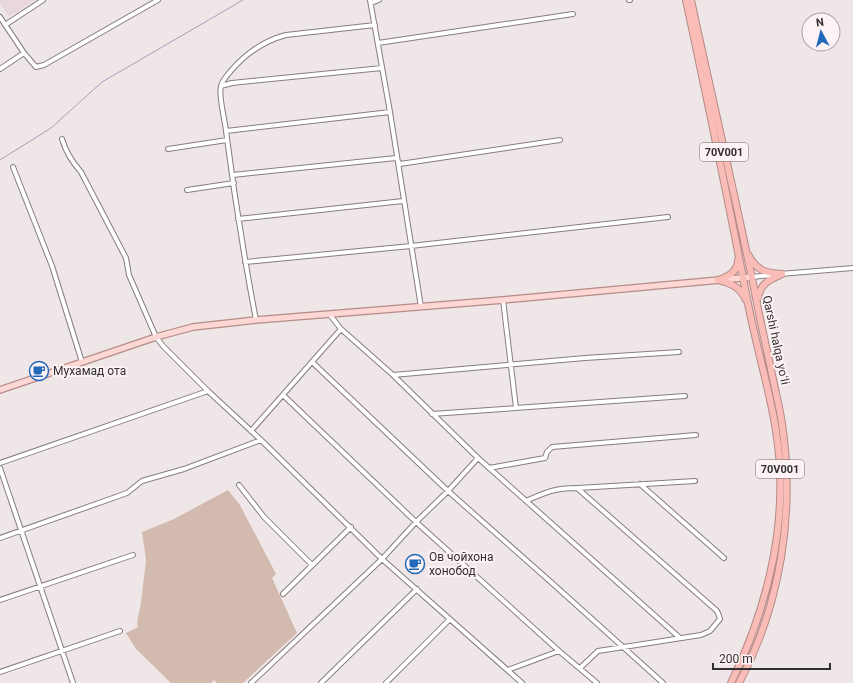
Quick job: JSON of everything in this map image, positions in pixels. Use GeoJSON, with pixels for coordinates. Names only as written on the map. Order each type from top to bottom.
{"type":"FeatureCollection","features":[{"type":"Feature","properties":{"kind":"highway","name":"Qarshi halqa yoʻli"},"geometry":{"type":"LineString","coordinates":[[686,0],[776,430],[780,461],[780,495],[775,552],[767,590],[759,618],[745,654],[731,683]]}},
{"type":"Feature","properties":{"kind":"highway","name":"Qarshi halqa yoʻli"},"geometry":{"type":"LineString","coordinates":[[691,0],[752,277],[782,423],[787,498],[782,554],[766,622],[751,660],[739,683]]}},
{"type":"Feature","properties":{"kind":"highway"},"geometry":{"type":"LineString","coordinates":[[718,280],[726,277],[736,269],[738,264],[738,250]]}},
{"type":"Feature","properties":{"kind":"highway"},"geometry":{"type":"LineString","coordinates":[[746,251],[756,267],[766,273],[782,274]]}},
{"type":"Feature","properties":{"kind":"highway"},"geometry":{"type":"LineString","coordinates":[[757,304],[759,292],[764,284],[782,274]]}},
{"type":"Feature","properties":{"kind":"highway"},"geometry":{"type":"LineString","coordinates":[[718,280],[731,283],[740,289],[750,310]]}},
{"type":"Feature","properties":{"kind":"main road"},"geometry":{"type":"LineString","coordinates":[[0,390],[156,337],[193,327],[256,320],[503,300],[752,277]]}},
{"type":"Feature","properties":{"kind":"street"},"geometry":{"type":"LineString","coordinates":[[5,24],[42,0]]}},
{"type":"Feature","properties":{"kind":"street"},"geometry":{"type":"LineString","coordinates":[[0,17],[24,53],[36,67],[44,65],[158,0]]}},
{"type":"Feature","properties":{"kind":"street"},"geometry":{"type":"LineString","coordinates":[[379,0],[370,2],[390,112],[396,158],[421,307]]}},
{"type":"Feature","properties":{"kind":"street"},"geometry":{"type":"LineString","coordinates":[[378,43],[573,14]]}},
{"type":"Feature","properties":{"kind":"street"},"geometry":{"type":"LineString","coordinates":[[256,320],[238,219],[220,90],[223,81],[234,67],[250,52],[275,38],[286,35],[375,24]]}},
{"type":"Feature","properties":{"kind":"street"},"geometry":{"type":"LineString","coordinates":[[0,69],[24,53]]}},
{"type":"Feature","properties":{"kind":"street"},"geometry":{"type":"LineString","coordinates":[[221,86],[232,83],[382,68]]}},
{"type":"Feature","properties":{"kind":"street"},"geometry":{"type":"LineString","coordinates":[[226,131],[390,112]]}},
{"type":"Feature","properties":{"kind":"street"},"geometry":{"type":"LineString","coordinates":[[62,139],[65,150],[73,164],[81,172],[126,258],[129,275],[156,337],[208,391],[261,440],[382,559],[522,683]]}},
{"type":"Feature","properties":{"kind":"street"},"geometry":{"type":"LineString","coordinates":[[168,148],[227,140]]}},
{"type":"Feature","properties":{"kind":"street"},"geometry":{"type":"LineString","coordinates":[[396,158],[400,164],[560,140]]}},
{"type":"Feature","properties":{"kind":"street"},"geometry":{"type":"LineString","coordinates":[[233,175],[396,158]]}},
{"type":"Feature","properties":{"kind":"street"},"geometry":{"type":"LineString","coordinates":[[13,166],[52,266],[82,362]]}},
{"type":"Feature","properties":{"kind":"street"},"geometry":{"type":"LineString","coordinates":[[187,190],[234,183]]}},
{"type":"Feature","properties":{"kind":"street"},"geometry":{"type":"LineString","coordinates":[[238,219],[403,201]]}},
{"type":"Feature","properties":{"kind":"street"},"geometry":{"type":"LineString","coordinates":[[245,262],[411,246],[668,217]]}},
{"type":"Feature","properties":{"kind":"street"},"geometry":{"type":"LineString","coordinates":[[752,277],[853,268]]}},
{"type":"Feature","properties":{"kind":"street"},"geometry":{"type":"LineString","coordinates":[[503,300],[516,408]]}},
{"type":"Feature","properties":{"kind":"street"},"geometry":{"type":"LineString","coordinates":[[330,314],[341,329],[393,375],[478,458],[680,638]]}},
{"type":"Feature","properties":{"kind":"street"},"geometry":{"type":"LineString","coordinates":[[250,431],[341,329]]}},
{"type":"Feature","properties":{"kind":"street"},"geometry":{"type":"LineString","coordinates":[[393,375],[510,364],[679,352]]}},
{"type":"Feature","properties":{"kind":"street"},"geometry":{"type":"LineString","coordinates":[[312,362],[448,491],[663,683]]}},
{"type":"Feature","properties":{"kind":"street"},"geometry":{"type":"LineString","coordinates":[[0,463],[208,391]]}},
{"type":"Feature","properties":{"kind":"street"},"geometry":{"type":"LineString","coordinates":[[283,395],[416,522],[559,651],[597,683]]}},
{"type":"Feature","properties":{"kind":"street"},"geometry":{"type":"LineString","coordinates":[[432,414],[685,396]]}},
{"type":"Feature","properties":{"kind":"street"},"geometry":{"type":"LineString","coordinates":[[489,468],[545,458],[547,452],[552,447],[696,435]]}},
{"type":"Feature","properties":{"kind":"street"},"geometry":{"type":"LineString","coordinates":[[0,538],[127,493],[142,481],[184,469],[261,440]]}},
{"type":"Feature","properties":{"kind":"street"},"geometry":{"type":"LineString","coordinates":[[251,683],[382,559],[478,458]]}},
{"type":"Feature","properties":{"kind":"street"},"geometry":{"type":"LineString","coordinates":[[0,468],[73,683]]}},
{"type":"Feature","properties":{"kind":"street"},"geometry":{"type":"LineString","coordinates":[[526,501],[548,490],[564,488],[695,481]]}},
{"type":"Feature","properties":{"kind":"street"},"geometry":{"type":"LineString","coordinates":[[640,484],[724,558]]}},
{"type":"Feature","properties":{"kind":"street"},"geometry":{"type":"LineString","coordinates":[[239,485],[264,517],[312,565]]}},
{"type":"Feature","properties":{"kind":"street"},"geometry":{"type":"LineString","coordinates":[[577,488],[718,613],[720,619],[710,631],[701,635],[598,651],[580,668]]}},
{"type":"Feature","properties":{"kind":"street"},"geometry":{"type":"LineString","coordinates":[[283,594],[351,527]]}},
{"type":"Feature","properties":{"kind":"street"},"geometry":{"type":"LineString","coordinates":[[0,600],[133,555]]}},
{"type":"Feature","properties":{"kind":"street"},"geometry":{"type":"LineString","coordinates":[[321,683],[417,589]]}},
{"type":"Feature","properties":{"kind":"street"},"geometry":{"type":"LineString","coordinates":[[386,683],[450,619]]}},
{"type":"Feature","properties":{"kind":"street"},"geometry":{"type":"LineString","coordinates":[[0,672],[120,631]]}},
{"type":"Feature","properties":{"kind":"street"},"geometry":{"type":"LineString","coordinates":[[508,670],[559,651]]}},
{"type":"Feature","properties":{"kind":"shaded area"},"geometry":{"type":"Polygon","coordinates":[[[0,0],[35,0],[9,17],[0,3],[0,0]]]}},
{"type":"Feature","properties":{"kind":"shaded area"},"geometry":{"type":"Polygon","coordinates":[[[228,490],[240,505],[276,574],[272,578],[297,633],[243,683],[217,683],[214,680],[211,683],[171,683],[136,649],[126,633],[138,627],[137,622],[141,603],[146,560],[142,532],[174,519],[228,490]]]}},
{"type":"Feature","properties":{"kind":"waterway"},"geometry":{"type":"LineString","coordinates":[[0,160],[51,128],[102,82],[243,0]]}},
{"type":"Feature","properties":{"kind":"place","name":"Мухамад ота"},"geometry":{"type":"Point","coordinates":[39,371]}},
{"type":"Feature","properties":{"kind":"place","name":"Ов чойхона хонобод"},"geometry":{"type":"Point","coordinates":[415,564]}}]}
